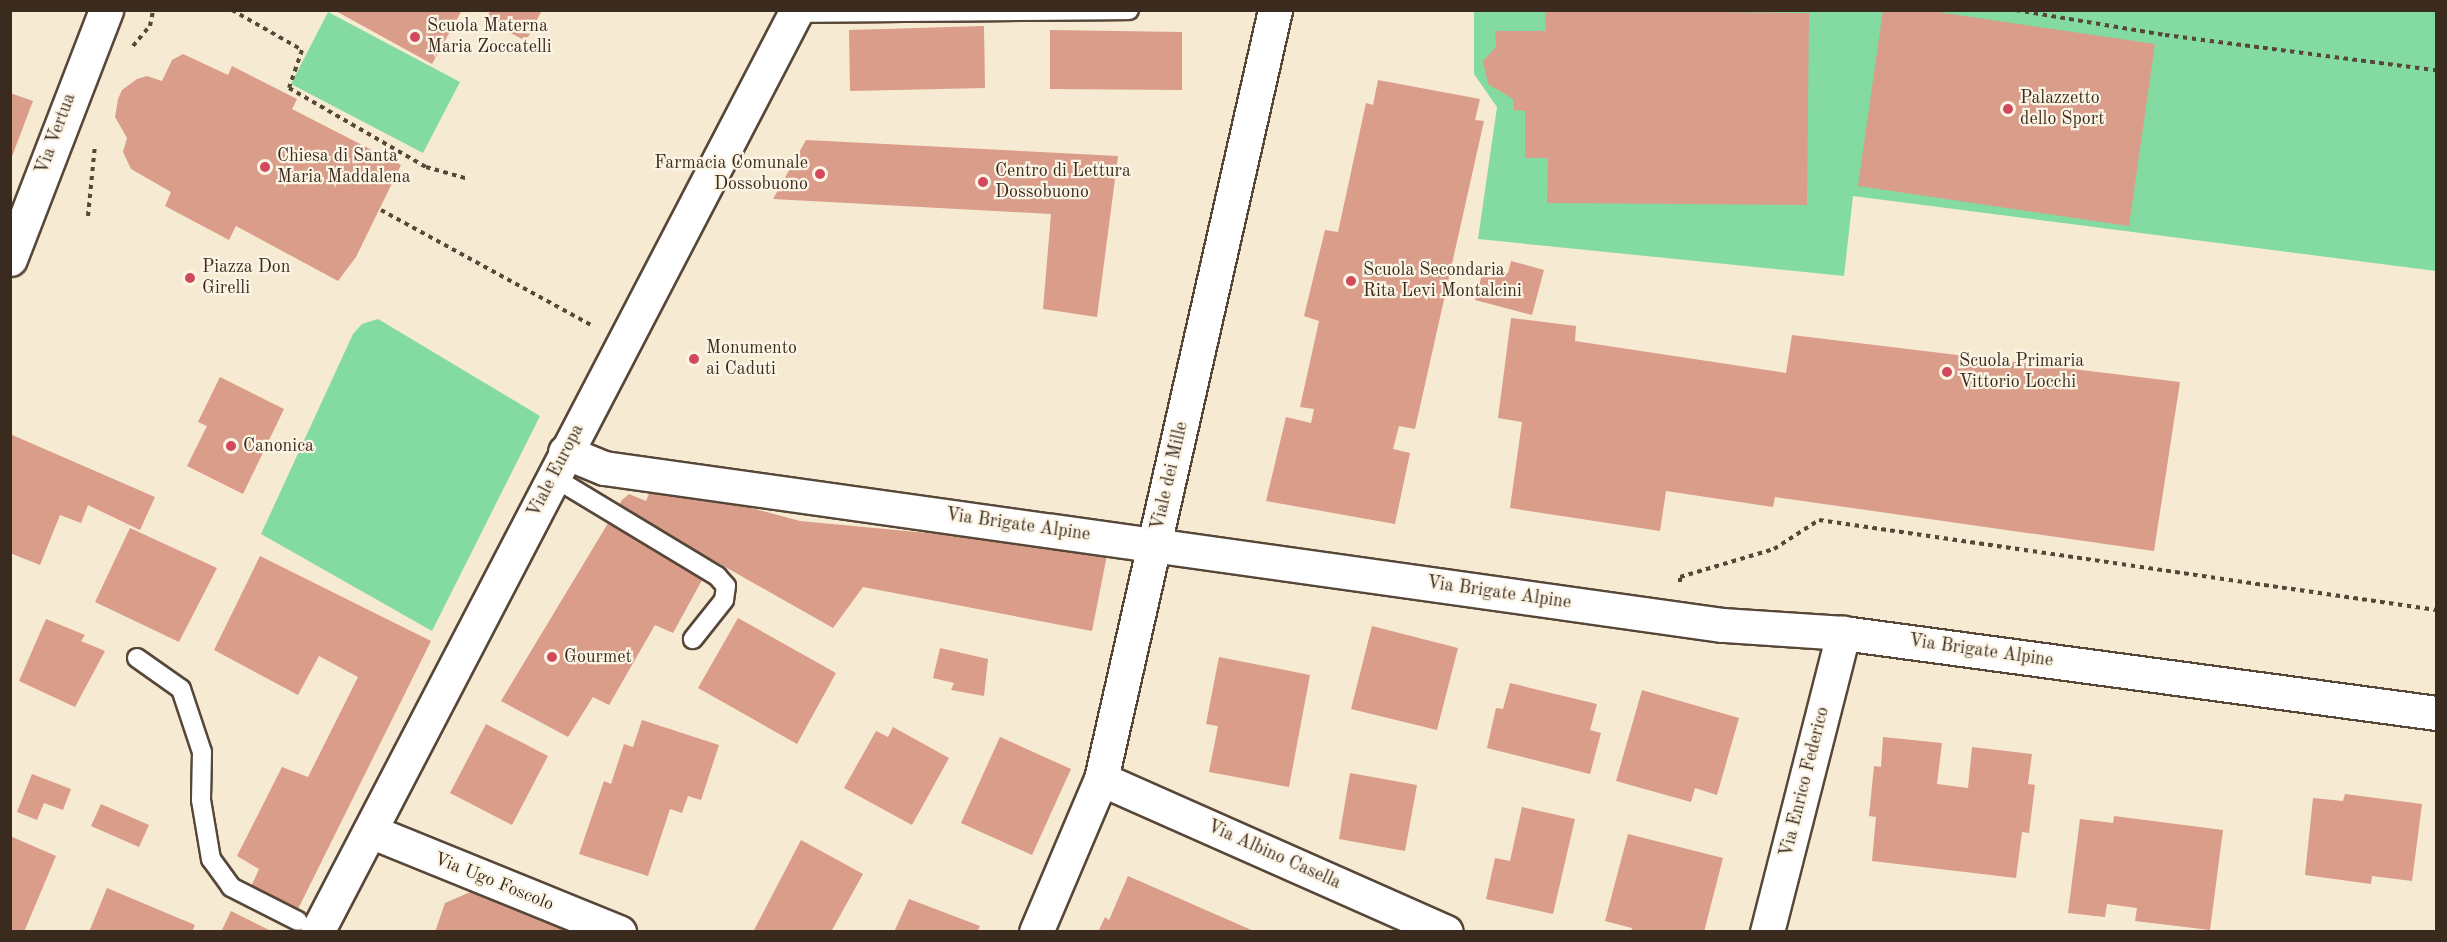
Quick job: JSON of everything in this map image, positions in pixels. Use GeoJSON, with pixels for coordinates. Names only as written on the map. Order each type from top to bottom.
{"type":"FeatureCollection","features":[{"type":"Feature","properties":{"kind":"street","name":"Via Vertua"},"geometry":{"type":"LineString","coordinates":[[10,259],[106,10]]}},
{"type":"Feature","properties":{"kind":"street","name":"Viale dei Mille"},"geometry":{"type":"LineString","coordinates":[[1036,932],[1101,779],[1275,10]]}},
{"type":"Feature","properties":{"kind":"street","name":"Viale Europa"},"geometry":{"type":"LineString","coordinates":[[308,926],[370,831],[796,12]]}},
{"type":"Feature","properties":{"kind":"street","name":"Via Brigate Alpine"},"geometry":{"type":"LineString","coordinates":[[559,464],[604,468],[1678,618],[1843,633],[2436,712]]}},
{"type":"Feature","properties":{"kind":"street","name":"Via Enrico Federico"},"geometry":{"type":"LineString","coordinates":[[1767,932],[1843,633]]}},
{"type":"Feature","properties":{"kind":"street","name":"Via Albino Casella"},"geometry":{"type":"LineString","coordinates":[[1101,779],[1446,932]]}},
{"type":"Feature","properties":{"kind":"street","name":"Via Ugo Foscolo"},"geometry":{"type":"LineString","coordinates":[[370,831],[619,932]]}},
{"type":"Feature","properties":{"kind":"lane"},"geometry":{"type":"LineString","coordinates":[[796,12],[1129,10]]}},
{"type":"Feature","properties":{"kind":"lane"},"geometry":{"type":"LineString","coordinates":[[559,464],[717,576],[726,586],[724,600],[693,639]]}},
{"type":"Feature","properties":{"kind":"lane"},"geometry":{"type":"LineString","coordinates":[[137,658],[182,689],[202,752],[201,800],[211,859],[231,887],[308,926]]}},
{"type":"Feature","properties":{"kind":"path"},"geometry":{"type":"LineString","coordinates":[[232,10],[302,50],[288,88],[426,167],[465,178]]}},
{"type":"Feature","properties":{"kind":"path"},"geometry":{"type":"LineString","coordinates":[[2016,10],[2165,35],[2436,70]]}},
{"type":"Feature","properties":{"kind":"path"},"geometry":{"type":"LineString","coordinates":[[381,210],[623,342]]}},
{"type":"Feature","properties":{"kind":"path"},"geometry":{"type":"LineString","coordinates":[[1678,618],[1680,578],[1774,549],[1819,520],[2436,610]]}},
{"type":"Feature","properties":{"kind":"green space"},"geometry":{"type":"Polygon","coordinates":[[[1474,11],[2436,11],[2436,271],[1853,196],[1844,276],[1478,239],[1497,107],[1474,74],[1474,11]]]}},
{"type":"Feature","properties":{"kind":"green space"},"geometry":{"type":"Polygon","coordinates":[[[328,12],[460,82],[423,153],[291,84],[328,12]]]}},
{"type":"Feature","properties":{"kind":"green space"},"geometry":{"type":"Polygon","coordinates":[[[378,319],[540,416],[432,631],[261,534],[353,334],[362,324],[378,319]]]}},
{"type":"Feature","properties":{"kind":"building","name":"Scuola Materna Maria Zoccatelli"},"geometry":{"type":"Polygon","coordinates":[[[334,10],[462,10],[432,64],[334,10]]]}},
{"type":"Feature","properties":{"kind":"building","name":"Scuola Materna Maria Zoccatelli"},"geometry":{"type":"Polygon","coordinates":[[[491,10],[542,10],[526,41],[485,20],[491,10]]]}},
{"type":"Feature","properties":{"kind":"building"},"geometry":{"type":"Polygon","coordinates":[[[1545,10],[1809,13],[1807,205],[1547,203],[1548,158],[1525,158],[1525,111],[1514,110],[1513,99],[1488,84],[1483,61],[1496,47],[1495,31],[1546,31],[1545,10]]]}},
{"type":"Feature","properties":{"kind":"building","name":"Palazzetto dello Sport"},"geometry":{"type":"Polygon","coordinates":[[[1883,10],[1924,10],[2155,44],[2129,226],[1858,186],[1883,10]]]}},
{"type":"Feature","properties":{"kind":"building"},"geometry":{"type":"Polygon","coordinates":[[[984,26],[985,88],[850,91],[849,30],[984,26]]]}},
{"type":"Feature","properties":{"kind":"building"},"geometry":{"type":"Polygon","coordinates":[[[1050,30],[1182,32],[1182,90],[1050,89],[1050,30]]]}},
{"type":"Feature","properties":{"kind":"building","name":"Chiesa di Santa Maria Maddalena"},"geometry":{"type":"Polygon","coordinates":[[[183,54],[228,75],[232,66],[297,99],[292,109],[401,165],[356,257],[338,281],[236,226],[229,240],[165,206],[171,192],[131,169],[123,152],[127,138],[115,117],[122,90],[137,79],[147,76],[162,81],[172,60],[183,54]]]}},
{"type":"Feature","properties":{"kind":"building"},"geometry":{"type":"Polygon","coordinates":[[[1378,80],[1480,99],[1475,120],[1484,121],[1415,429],[1399,426],[1393,449],[1410,453],[1395,524],[1266,501],[1286,417],[1311,423],[1314,409],[1300,407],[1319,321],[1304,316],[1325,230],[1338,232],[1366,103],[1373,105],[1378,80]]]}},
{"type":"Feature","properties":{"kind":"building"},"geometry":{"type":"Polygon","coordinates":[[[10,93],[33,101],[11,159],[10,159],[10,93]]]}},
{"type":"Feature","properties":{"kind":"building"},"geometry":{"type":"Polygon","coordinates":[[[806,140],[1118,156],[1097,317],[1043,309],[1051,214],[773,199],[806,140]]]}},
{"type":"Feature","properties":{"kind":"building"},"geometry":{"type":"Polygon","coordinates":[[[1511,261],[1544,270],[1532,315],[1475,300],[1484,267],[1508,273],[1511,261]]]}},
{"type":"Feature","properties":{"kind":"building"},"geometry":{"type":"Polygon","coordinates":[[[1511,318],[1576,326],[1575,341],[1786,373],[1792,335],[2180,382],[2154,551],[1775,497],[1773,507],[1666,491],[1660,531],[1510,508],[1522,422],[1498,418],[1511,318]]]}},
{"type":"Feature","properties":{"kind":"building","name":"Canonica"},"geometry":{"type":"Polygon","coordinates":[[[220,377],[284,409],[243,494],[187,466],[207,426],[198,422],[220,377]]]}},
{"type":"Feature","properties":{"kind":"building"},"geometry":{"type":"Polygon","coordinates":[[[10,434],[155,497],[140,530],[88,505],[81,523],[60,515],[40,565],[10,553],[10,434]]]}},
{"type":"Feature","properties":{"kind":"building"},"geometry":{"type":"Polygon","coordinates":[[[654,482],[800,521],[1108,550],[1092,631],[863,587],[833,628],[713,560],[673,633],[655,625],[609,705],[593,697],[568,737],[501,701],[622,500],[629,494],[646,501],[654,482]]]}},
{"type":"Feature","properties":{"kind":"building"},"geometry":{"type":"Polygon","coordinates":[[[130,528],[217,568],[179,642],[95,602],[130,528]]]}},
{"type":"Feature","properties":{"kind":"building"},"geometry":{"type":"Polygon","coordinates":[[[260,556],[431,641],[298,909],[251,887],[259,869],[237,856],[282,767],[308,777],[358,677],[319,656],[298,695],[214,650],[260,556]]]}},
{"type":"Feature","properties":{"kind":"building"},"geometry":{"type":"Polygon","coordinates":[[[738,618],[836,673],[797,744],[698,688],[738,618]]]}},
{"type":"Feature","properties":{"kind":"building"},"geometry":{"type":"Polygon","coordinates":[[[46,619],[85,635],[81,641],[105,651],[75,707],[19,681],[46,619]]]}},
{"type":"Feature","properties":{"kind":"building"},"geometry":{"type":"Polygon","coordinates":[[[1372,626],[1458,648],[1437,730],[1351,709],[1372,626]]]}},
{"type":"Feature","properties":{"kind":"building"},"geometry":{"type":"Polygon","coordinates":[[[940,648],[988,659],[984,696],[951,690],[954,683],[933,678],[940,648]]]}},
{"type":"Feature","properties":{"kind":"building"},"geometry":{"type":"Polygon","coordinates":[[[1219,657],[1310,675],[1289,787],[1209,772],[1218,726],[1206,724],[1219,657]]]}},
{"type":"Feature","properties":{"kind":"building"},"geometry":{"type":"Polygon","coordinates":[[[1510,683],[1597,704],[1590,730],[1601,733],[1590,774],[1487,748],[1496,708],[1503,709],[1510,683]]]}},
{"type":"Feature","properties":{"kind":"building"},"geometry":{"type":"Polygon","coordinates":[[[1642,690],[1739,718],[1717,795],[1695,788],[1691,802],[1616,781],[1642,690]]]}},
{"type":"Feature","properties":{"kind":"building"},"geometry":{"type":"Polygon","coordinates":[[[642,720],[719,745],[701,800],[688,796],[682,813],[670,809],[648,876],[579,854],[604,781],[611,784],[624,744],[633,747],[642,720]]]}},
{"type":"Feature","properties":{"kind":"building"},"geometry":{"type":"Polygon","coordinates":[[[486,724],[548,756],[512,825],[450,793],[486,724]]]}},
{"type":"Feature","properties":{"kind":"building"},"geometry":{"type":"Polygon","coordinates":[[[893,727],[949,758],[912,825],[844,788],[876,731],[888,737],[893,727]]]}},
{"type":"Feature","properties":{"kind":"building"},"geometry":{"type":"Polygon","coordinates":[[[1000,737],[1071,769],[1032,855],[961,823],[1000,737]]]}},
{"type":"Feature","properties":{"kind":"building"},"geometry":{"type":"Polygon","coordinates":[[[1883,737],[1942,743],[1937,784],[1968,788],[1972,747],[2032,754],[2028,784],[2035,785],[2029,833],[2022,832],[2016,878],[1872,861],[1876,817],[1869,816],[1874,766],[1881,767],[1883,737]]]}},
{"type":"Feature","properties":{"kind":"building"},"geometry":{"type":"Polygon","coordinates":[[[1350,773],[1417,785],[1405,851],[1339,839],[1350,773]]]}},
{"type":"Feature","properties":{"kind":"building"},"geometry":{"type":"Polygon","coordinates":[[[32,774],[71,789],[63,810],[44,803],[37,820],[17,812],[32,774]]]}},
{"type":"Feature","properties":{"kind":"building"},"geometry":{"type":"Polygon","coordinates":[[[2345,794],[2422,804],[2412,881],[2372,876],[2371,884],[2305,875],[2313,798],[2343,801],[2345,794]]]}},
{"type":"Feature","properties":{"kind":"building"},"geometry":{"type":"Polygon","coordinates":[[[101,804],[149,825],[139,847],[91,826],[101,804]]]}},
{"type":"Feature","properties":{"kind":"building"},"geometry":{"type":"Polygon","coordinates":[[[1522,807],[1575,819],[1553,914],[1486,899],[1495,858],[1510,861],[1522,807]]]}},
{"type":"Feature","properties":{"kind":"building"},"geometry":{"type":"Polygon","coordinates":[[[2114,816],[2223,830],[2210,930],[2135,921],[2137,908],[2107,904],[2105,917],[2068,913],[2080,819],[2113,823],[2114,816]]]}},
{"type":"Feature","properties":{"kind":"building"},"geometry":{"type":"Polygon","coordinates":[[[1628,834],[1723,858],[1704,932],[1631,932],[1632,928],[1605,921],[1628,834]]]}},
{"type":"Feature","properties":{"kind":"building"},"geometry":{"type":"Polygon","coordinates":[[[10,836],[56,856],[24,932],[10,932],[10,836]]]}},
{"type":"Feature","properties":{"kind":"building"},"geometry":{"type":"Polygon","coordinates":[[[801,840],[863,874],[831,932],[753,932],[801,840]]]}},
{"type":"Feature","properties":{"kind":"building"},"geometry":{"type":"Polygon","coordinates":[[[1128,876],[1256,932],[1098,932],[1105,917],[1109,920],[1128,876]]]}},
{"type":"Feature","properties":{"kind":"building"},"geometry":{"type":"Polygon","coordinates":[[[107,888],[195,925],[192,932],[89,932],[107,888]]]}},
{"type":"Feature","properties":{"kind":"building"},"geometry":{"type":"Polygon","coordinates":[[[475,890],[586,932],[435,932],[445,903],[475,890]]]}},
{"type":"Feature","properties":{"kind":"building"},"geometry":{"type":"Polygon","coordinates":[[[909,899],[980,926],[977,932],[894,932],[909,899]]]}},
{"type":"Feature","properties":{"kind":"building"},"geometry":{"type":"Polygon","coordinates":[[[231,911],[273,932],[221,932],[231,911]]]}},
{"type":"Feature","properties":{"kind":"place","name":"Scuola Materna Maria Zoccatelli"},"geometry":{"type":"Point","coordinates":[415,37]}},
{"type":"Feature","properties":{"kind":"place","name":"Palazzetto dello Sport"},"geometry":{"type":"Point","coordinates":[2008,109]}},
{"type":"Feature","properties":{"kind":"place","name":"Chiesa di Santa Maria Maddalena"},"geometry":{"type":"Point","coordinates":[265,167]}},
{"type":"Feature","properties":{"kind":"place","name":"Farmacia Comunale Dossobuono"},"geometry":{"type":"Point","coordinates":[820,174]}},
{"type":"Feature","properties":{"kind":"place","name":"Centro di Lettura Dossobuono"},"geometry":{"type":"Point","coordinates":[983,182]}},
{"type":"Feature","properties":{"kind":"place","name":"Piazza Don Girelli"},"geometry":{"type":"Point","coordinates":[190,278]}},
{"type":"Feature","properties":{"kind":"place","name":"Scuola Secondaria Rita Levi Montalcini"},"geometry":{"type":"Point","coordinates":[1351,281]}},
{"type":"Feature","properties":{"kind":"place","name":"Monumento ai Caduti"},"geometry":{"type":"Point","coordinates":[694,359]}},
{"type":"Feature","properties":{"kind":"place","name":"Scuola Primaria Vittorio Locchi"},"geometry":{"type":"Point","coordinates":[1947,372]}},
{"type":"Feature","properties":{"kind":"place","name":"Canonica"},"geometry":{"type":"Point","coordinates":[231,446]}},
{"type":"Feature","properties":{"kind":"place","name":"Gourmet"},"geometry":{"type":"Point","coordinates":[552,657]}}]}
